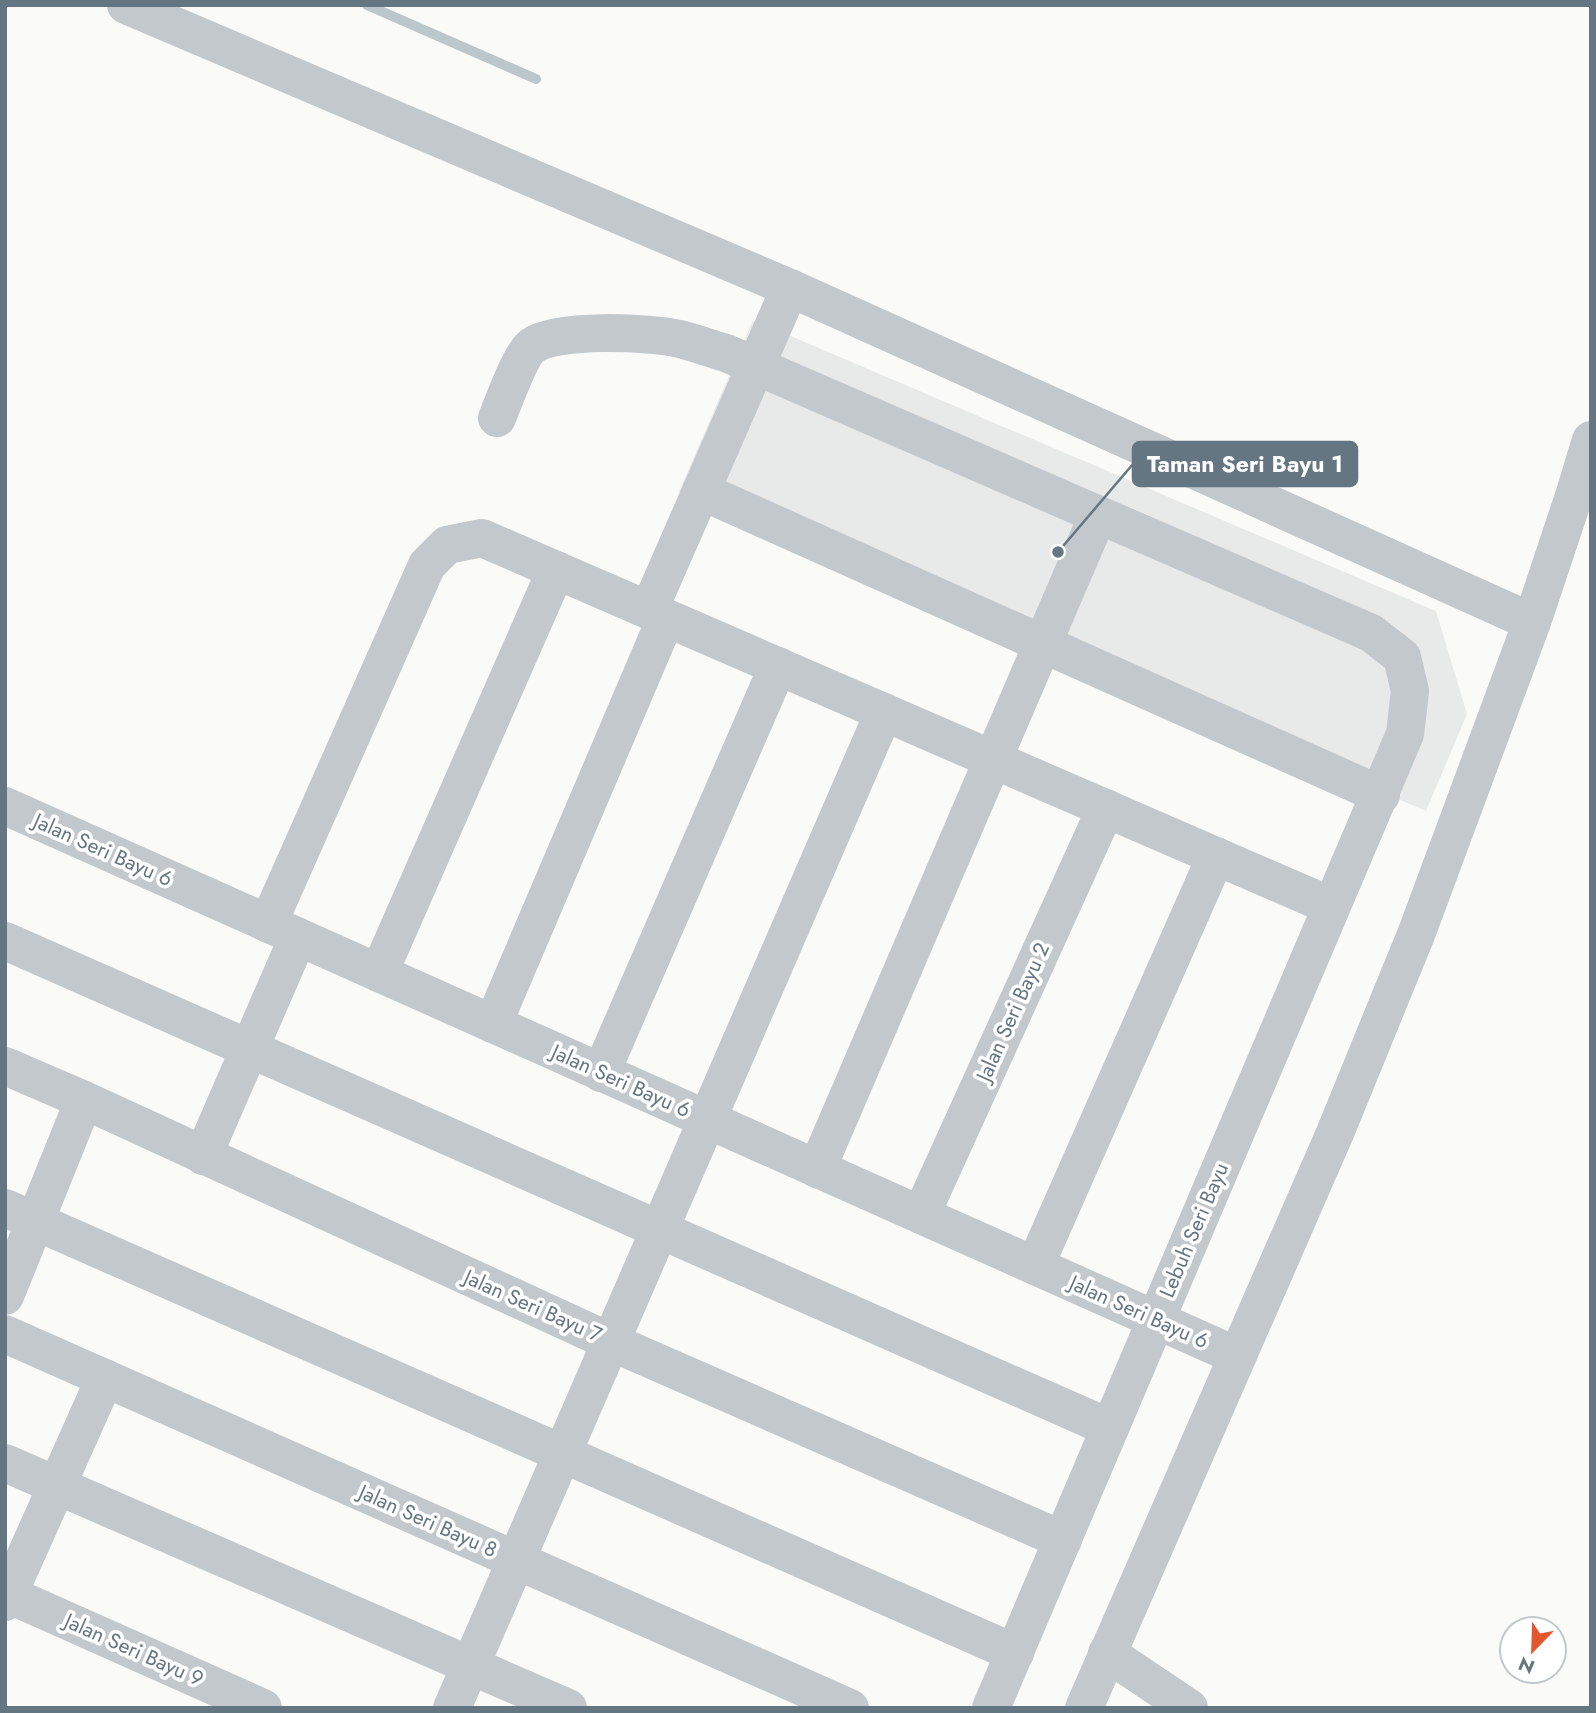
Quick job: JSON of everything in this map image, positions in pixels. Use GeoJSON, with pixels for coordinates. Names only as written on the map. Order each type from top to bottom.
{"type":"FeatureCollection","features":[{"type":"Feature","properties":{"kind":"street"},"geometry":{"type":"LineString","coordinates":[[126,5],[790,288],[1532,622]]}},
{"type":"Feature","properties":{"kind":"street"},"geometry":{"type":"LineString","coordinates":[[493,1024],[658,614],[701,491],[790,288]]}},
{"type":"Feature","properties":{"kind":"street","name":"Lebuh Seri Bayu"},"geometry":{"type":"LineString","coordinates":[[497,418],[517,369],[531,346],[558,336],[623,333],[678,339],[726,353],[1371,633],[1402,657],[1410,691],[1405,734],[1381,796],[1331,906],[992,1708]]}},
{"type":"Feature","properties":{"kind":"street"},"geometry":{"type":"LineString","coordinates":[[1084,1708],[1335,1133],[1417,932],[1532,622],[1591,440]]}},
{"type":"Feature","properties":{"kind":"street"},"geometry":{"type":"LineString","coordinates":[[701,491],[1381,796]]}},
{"type":"Feature","properties":{"kind":"street"},"geometry":{"type":"LineString","coordinates":[[817,1169],[1098,515]]}},
{"type":"Feature","properties":{"kind":"street"},"geometry":{"type":"LineString","coordinates":[[203,1156],[250,1049],[283,931],[427,565],[447,545],[482,538],[1331,906]]}},
{"type":"Feature","properties":{"kind":"street"},"geometry":{"type":"LineString","coordinates":[[379,973],[556,570]]}},
{"type":"Feature","properties":{"kind":"street"},"geometry":{"type":"LineString","coordinates":[[601,1073],[778,666]]}},
{"type":"Feature","properties":{"kind":"street"},"geometry":{"type":"LineString","coordinates":[[452,1708],[884,712]]}},
{"type":"Feature","properties":{"kind":"street","name":"Jalan Seri Bayu 6"},"geometry":{"type":"LineString","coordinates":[[5,806],[1237,1356]]}},
{"type":"Feature","properties":{"kind":"street","name":"Jalan Seri Bayu 2"},"geometry":{"type":"LineString","coordinates":[[921,1215],[1106,808]]}},
{"type":"Feature","properties":{"kind":"street"},"geometry":{"type":"LineString","coordinates":[[1035,1266],[1216,856]]}},
{"type":"Feature","properties":{"kind":"street"},"geometry":{"type":"LineString","coordinates":[[5,941],[1110,1428]]}},
{"type":"Feature","properties":{"kind":"street","name":"Jalan Seri Bayu 7"},"geometry":{"type":"LineString","coordinates":[[5,1066],[85,1100],[611,1342],[1063,1540]]}},
{"type":"Feature","properties":{"kind":"street"},"geometry":{"type":"LineString","coordinates":[[5,1296],[20,1215],[85,1100]]}},
{"type":"Feature","properties":{"kind":"street"},"geometry":{"type":"LineString","coordinates":[[20,1215],[1015,1653]]}},
{"type":"Feature","properties":{"kind":"street","name":"Jalan Seri Bayu 8"},"geometry":{"type":"LineString","coordinates":[[5,1334],[850,1708]]}},
{"type":"Feature","properties":{"kind":"street"},"geometry":{"type":"LineString","coordinates":[[6,1596],[105,1378]]}},
{"type":"Feature","properties":{"kind":"street"},"geometry":{"type":"LineString","coordinates":[[5,1462],[568,1708]]}},
{"type":"Feature","properties":{"kind":"street","name":"Jalan Seri Bayu 9"},"geometry":{"type":"LineString","coordinates":[[6,1596],[263,1708]]}},
{"type":"Feature","properties":{"kind":"street"},"geometry":{"type":"LineString","coordinates":[[1107,1653],[1189,1708]]}},
{"type":"Feature","properties":{"kind":"shaded area"},"geometry":{"type":"Polygon","coordinates":[[[753,320],[1436,611],[1467,714],[1426,811],[679,492],[753,320]]]}},
{"type":"Feature","properties":{"kind":"waterway"},"geometry":{"type":"LineString","coordinates":[[367,5],[536,79]]}},
{"type":"Feature","properties":{"kind":"place","name":"Taman Seri Bayu 1"},"geometry":{"type":"Point","coordinates":[1058,552]}}]}
